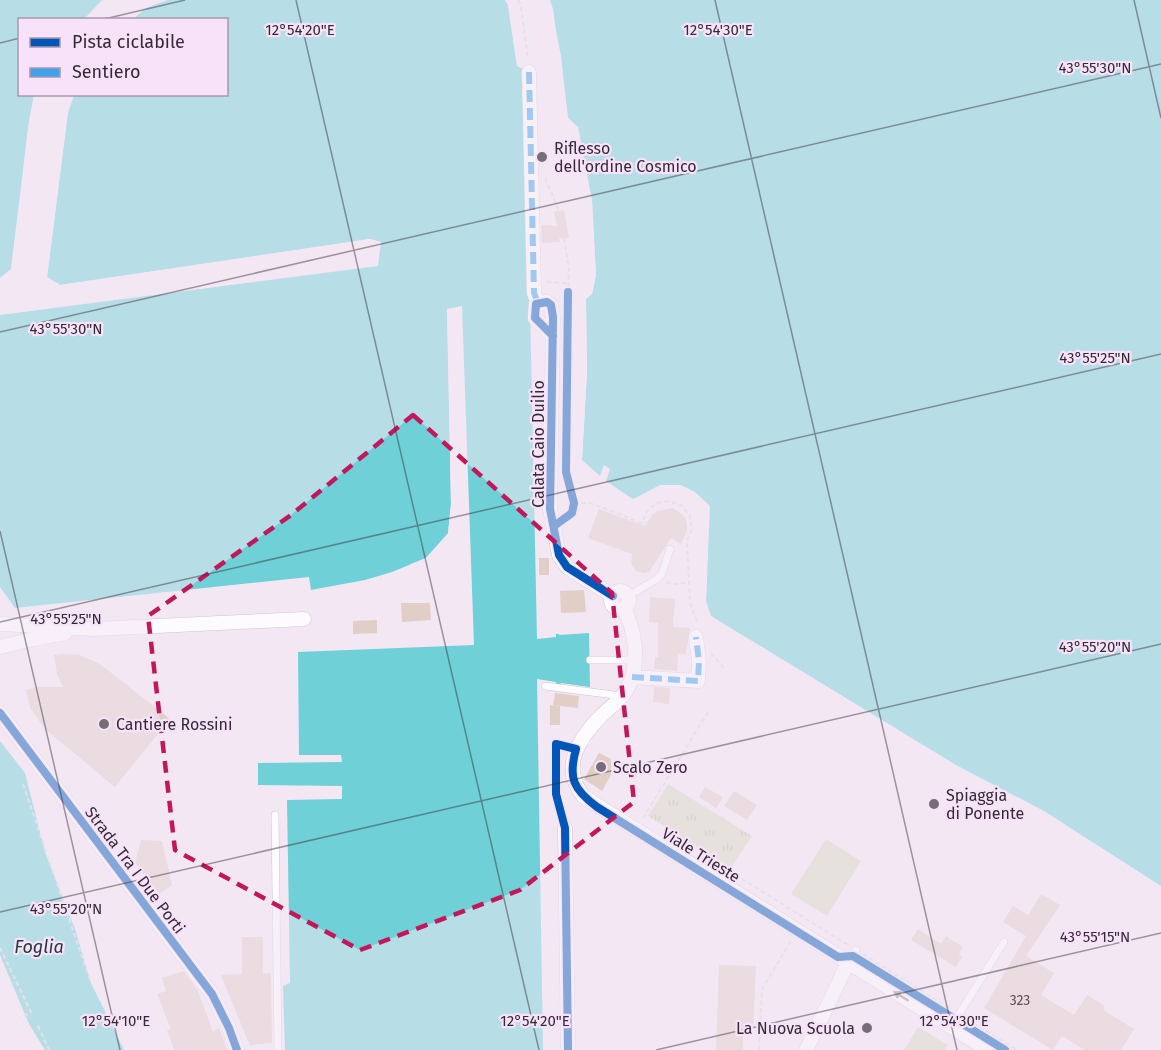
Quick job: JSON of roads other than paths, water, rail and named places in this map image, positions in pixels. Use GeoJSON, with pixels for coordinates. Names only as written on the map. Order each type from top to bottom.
{"type":"FeatureCollection","features":[{"type":"Feature","properties":{"kind":"street","name":"Calata Caio Duilio"},"geometry":{"type":"LineString","coordinates":[[529,72],[534,292],[538,303],[547,302],[551,305],[553,312],[550,509],[559,555],[567,567],[613,596],[620,591],[626,602]]}},
{"type":"Feature","properties":{"kind":"street","name":"Viale Trieste"},"geometry":{"type":"LineString","coordinates":[[626,602],[635,642],[633,677],[622,696],[586,732],[576,749],[572,776],[576,787],[584,797],[853,956],[955,1020],[988,1050]]}},
{"type":"Feature","properties":{"kind":"street"},"geometry":{"type":"LineString","coordinates":[[0,624],[94,629],[304,619]]}},
{"type":"Feature","properties":{"kind":"street"},"geometry":{"type":"LineString","coordinates":[[0,647],[94,629]]}},
{"type":"Feature","properties":{"kind":"street"},"geometry":{"type":"LineString","coordinates":[[633,677],[698,681],[699,662],[696,637]]}},
{"type":"Feature","properties":{"kind":"street","name":"Strada Tra I Due Porti"},"geometry":{"type":"LineString","coordinates":[[0,713],[212,994],[237,1050]]}},
{"type":"Feature","properties":{"kind":"street"},"geometry":{"type":"LineString","coordinates":[[565,828],[568,1050]]}},
{"type":"Feature","properties":{"kind":"street"},"geometry":{"type":"LineString","coordinates":[[806,1050],[853,956]]}},
{"type":"Feature","properties":{"kind":"lane"},"geometry":{"type":"LineString","coordinates":[[626,602],[662,574],[670,549]]}},
{"type":"Feature","properties":{"kind":"lane"},"geometry":{"type":"LineString","coordinates":[[590,660],[635,660]]}},
{"type":"Feature","properties":{"kind":"lane"},"geometry":{"type":"LineString","coordinates":[[544,686],[622,696]]}},
{"type":"Feature","properties":{"kind":"lane"},"geometry":{"type":"LineString","coordinates":[[275,815],[278,1050]]}},
{"type":"Feature","properties":{"kind":"lane"},"geometry":{"type":"LineString","coordinates":[[955,1020],[1004,942]]}},
{"type":"Feature","properties":{"kind":"water"},"geometry":{"type":"Polygon","coordinates":[[[0,0],[102,0],[85,18],[18,18],[18,96],[34,96],[11,269],[0,278],[0,0]]]}},
{"type":"Feature","properties":{"kind":"water"},"geometry":{"type":"Polygon","coordinates":[[[168,0],[505,0],[508,5],[517,66],[525,70],[537,639],[556,637],[556,634],[589,633],[590,687],[561,683],[556,685],[556,682],[537,679],[543,1050],[285,1050],[283,986],[290,983],[287,800],[342,799],[342,786],[258,785],[258,763],[342,762],[341,755],[299,755],[298,652],[474,645],[462,306],[447,309],[451,504],[448,534],[426,558],[365,580],[311,590],[309,577],[15,608],[0,587],[0,315],[378,266],[381,242],[370,239],[60,285],[47,277],[68,112],[74,96],[228,96],[228,18],[134,18],[146,8],[168,0]]]}},
{"type":"Feature","properties":{"kind":"water"},"geometry":{"type":"Polygon","coordinates":[[[550,0],[1161,0],[1161,886],[1044,811],[956,765],[711,616],[706,601],[709,506],[690,490],[673,485],[656,489],[633,499],[606,481],[610,469],[604,465],[600,476],[582,460],[587,372],[586,299],[592,294],[596,275],[592,201],[578,128],[568,118],[561,56],[550,0]]]}},
{"type":"Feature","properties":{"kind":"water","name":"Foglia"},"geometry":{"type":"Polygon","coordinates":[[[0,741],[25,773],[45,852],[75,929],[91,983],[124,1050],[45,1050],[29,1024],[0,955],[0,741]]]}},
{"type":"Feature","properties":{"kind":"place","name":"Riflesso dell'ordine Cosmico"},"geometry":{"type":"Point","coordinates":[542,157]}},
{"type":"Feature","properties":{"kind":"place","name":"Cantiere Rossini"},"geometry":{"type":"Point","coordinates":[104,724]}},
{"type":"Feature","properties":{"kind":"place","name":"Scalo Zero"},"geometry":{"type":"Point","coordinates":[601,767]}},
{"type":"Feature","properties":{"kind":"place","name":"Spiaggia di Ponente"},"geometry":{"type":"Point","coordinates":[934,804]}},
{"type":"Feature","properties":{"kind":"place","name":"La Nuova Scuola"},"geometry":{"type":"Point","coordinates":[867,1028]}}]}
